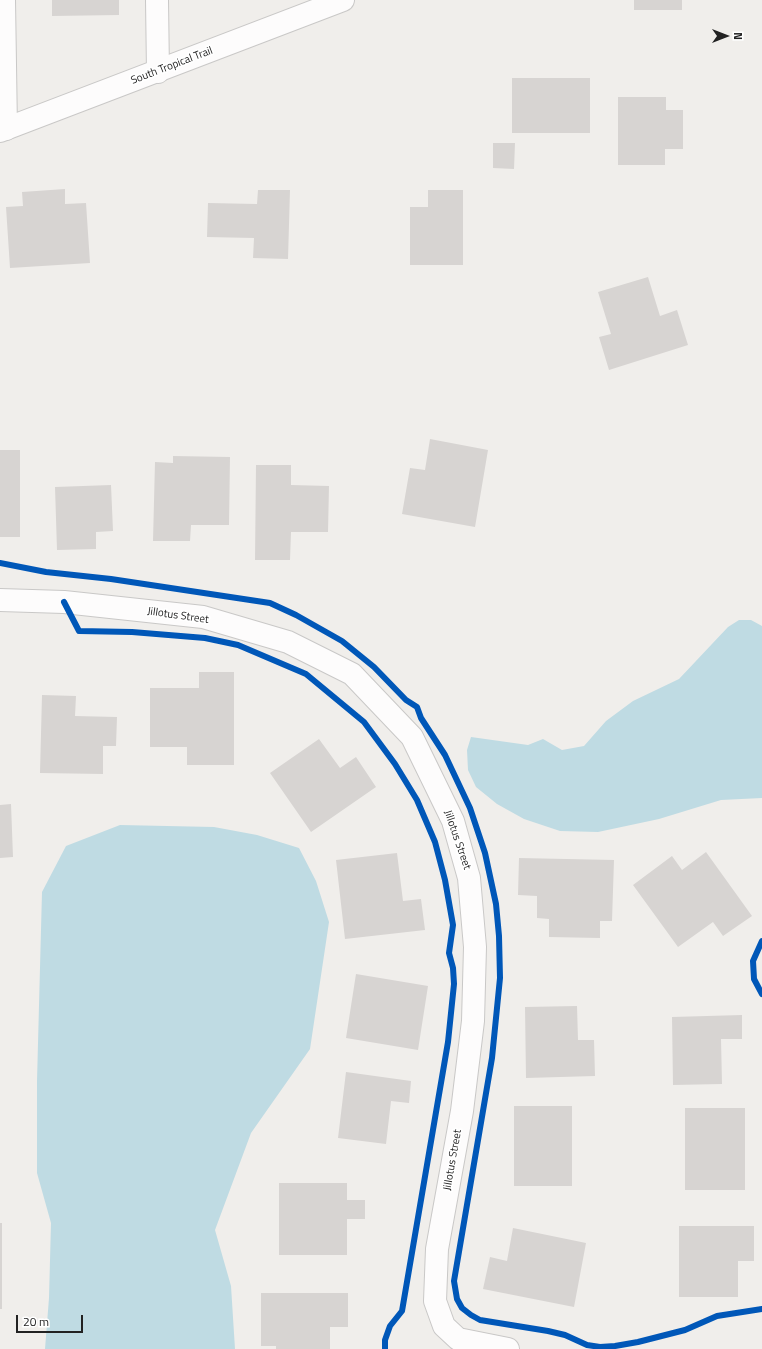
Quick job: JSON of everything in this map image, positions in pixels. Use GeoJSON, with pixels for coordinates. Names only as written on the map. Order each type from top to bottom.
{"type":"FeatureCollection","features":[{"type":"Feature","properties":{"kind":"street"},"geometry":{"type":"LineString","coordinates":[[3,130],[4,0]]}},
{"type":"Feature","properties":{"kind":"street"},"geometry":{"type":"LineString","coordinates":[[157,0],[158,72]]}},
{"type":"Feature","properties":{"kind":"street","name":"South Tropical Trail"},"geometry":{"type":"LineString","coordinates":[[3,130],[158,72],[342,0]]}},
{"type":"Feature","properties":{"kind":"street","name":"Jillotus Street"},"geometry":{"type":"LineString","coordinates":[[0,600],[56,601],[203,617],[288,642],[352,674],[412,737],[453,821],[470,878],[475,947],[473,1021],[462,1111],[437,1249],[435,1301],[444,1326],[458,1339],[508,1349]]}},
{"type":"Feature","properties":{"kind":"water"},"geometry":{"type":"Polygon","coordinates":[[[739,620],[751,620],[762,626],[762,798],[721,800],[659,819],[598,832],[560,831],[524,819],[497,804],[476,787],[468,770],[467,750],[471,737],[528,745],[543,739],[562,750],[584,746],[606,721],[633,701],[679,679],[728,627],[739,620]]]}},
{"type":"Feature","properties":{"kind":"water"},"geometry":{"type":"Polygon","coordinates":[[[120,825],[214,827],[257,835],[299,848],[316,881],[329,922],[310,1049],[251,1133],[215,1230],[231,1286],[235,1349],[45,1349],[49,1298],[51,1223],[37,1173],[37,1081],[42,892],[66,846],[120,825]]]}},
{"type":"Feature","properties":{"kind":"building"},"geometry":{"type":"Polygon","coordinates":[[[52,0],[119,0],[119,15],[52,16],[52,0]]]}},
{"type":"Feature","properties":{"kind":"building"},"geometry":{"type":"Polygon","coordinates":[[[634,0],[682,0],[682,10],[634,10],[634,0]]]}},
{"type":"Feature","properties":{"kind":"building"},"geometry":{"type":"Polygon","coordinates":[[[512,78],[590,78],[590,133],[512,133],[512,78]]]}},
{"type":"Feature","properties":{"kind":"building"},"geometry":{"type":"Polygon","coordinates":[[[618,97],[666,97],[666,110],[683,110],[683,149],[665,149],[665,165],[618,165],[618,97]]]}},
{"type":"Feature","properties":{"kind":"building"},"geometry":{"type":"Polygon","coordinates":[[[493,143],[515,143],[514,169],[493,168],[493,143]]]}},
{"type":"Feature","properties":{"kind":"building"},"geometry":{"type":"Polygon","coordinates":[[[65,189],[65,204],[86,203],[90,263],[10,268],[6,207],[23,206],[22,192],[65,189]]]}},
{"type":"Feature","properties":{"kind":"building"},"geometry":{"type":"Polygon","coordinates":[[[258,190],[290,190],[288,259],[253,258],[254,238],[207,237],[208,203],[257,204],[258,190]]]}},
{"type":"Feature","properties":{"kind":"building"},"geometry":{"type":"Polygon","coordinates":[[[428,190],[463,190],[463,265],[410,265],[410,207],[428,207],[428,190]]]}},
{"type":"Feature","properties":{"kind":"building"},"geometry":{"type":"Polygon","coordinates":[[[648,277],[660,316],[677,310],[688,345],[609,370],[599,337],[611,334],[598,292],[648,277]]]}},
{"type":"Feature","properties":{"kind":"building"},"geometry":{"type":"Polygon","coordinates":[[[430,439],[488,450],[475,527],[402,514],[410,468],[425,470],[430,439]]]}},
{"type":"Feature","properties":{"kind":"building"},"geometry":{"type":"Polygon","coordinates":[[[0,450],[20,450],[20,537],[0,537],[0,450]]]}},
{"type":"Feature","properties":{"kind":"building"},"geometry":{"type":"Polygon","coordinates":[[[173,456],[230,457],[229,525],[191,525],[190,541],[153,541],[155,462],[173,463],[173,456]]]}},
{"type":"Feature","properties":{"kind":"building"},"geometry":{"type":"Polygon","coordinates":[[[256,465],[291,465],[291,485],[329,486],[328,532],[291,532],[290,560],[255,560],[256,465]]]}},
{"type":"Feature","properties":{"kind":"building"},"geometry":{"type":"Polygon","coordinates":[[[111,485],[113,531],[96,532],[96,549],[57,550],[55,487],[111,485]]]}},
{"type":"Feature","properties":{"kind":"building"},"geometry":{"type":"Polygon","coordinates":[[[199,672],[234,672],[234,765],[187,765],[187,747],[150,747],[150,688],[199,688],[199,672]]]}},
{"type":"Feature","properties":{"kind":"building"},"geometry":{"type":"Polygon","coordinates":[[[42,695],[76,696],[75,716],[117,717],[116,746],[103,746],[103,774],[40,773],[42,695]]]}},
{"type":"Feature","properties":{"kind":"building"},"geometry":{"type":"Polygon","coordinates":[[[319,739],[340,768],[356,757],[376,787],[311,832],[270,773],[319,739]]]}},
{"type":"Feature","properties":{"kind":"building"},"geometry":{"type":"Polygon","coordinates":[[[11,804],[13,857],[0,858],[0,805],[11,804]]]}},
{"type":"Feature","properties":{"kind":"building"},"geometry":{"type":"Polygon","coordinates":[[[706,852],[752,916],[723,936],[713,922],[678,947],[633,885],[672,856],[682,870],[706,852]]]}},
{"type":"Feature","properties":{"kind":"building"},"geometry":{"type":"Polygon","coordinates":[[[397,853],[403,901],[421,899],[425,930],[345,939],[336,860],[397,853]]]}},
{"type":"Feature","properties":{"kind":"building"},"geometry":{"type":"Polygon","coordinates":[[[519,858],[614,860],[612,921],[600,921],[600,938],[549,937],[549,919],[537,918],[537,896],[518,895],[519,858]]]}},
{"type":"Feature","properties":{"kind":"building"},"geometry":{"type":"Polygon","coordinates":[[[356,974],[428,986],[418,1050],[346,1038],[356,974]]]}},
{"type":"Feature","properties":{"kind":"building"},"geometry":{"type":"Polygon","coordinates":[[[577,1006],[578,1040],[594,1040],[595,1076],[526,1078],[525,1007],[577,1006]]]}},
{"type":"Feature","properties":{"kind":"building"},"geometry":{"type":"Polygon","coordinates":[[[742,1015],[742,1039],[721,1039],[722,1084],[673,1085],[672,1017],[742,1015]]]}},
{"type":"Feature","properties":{"kind":"building"},"geometry":{"type":"Polygon","coordinates":[[[346,1072],[411,1081],[409,1103],[391,1101],[386,1144],[338,1138],[346,1072]]]}},
{"type":"Feature","properties":{"kind":"building"},"geometry":{"type":"Polygon","coordinates":[[[514,1106],[572,1106],[572,1186],[514,1186],[514,1106]]]}},
{"type":"Feature","properties":{"kind":"building"},"geometry":{"type":"Polygon","coordinates":[[[685,1108],[745,1108],[745,1190],[685,1190],[685,1108]]]}},
{"type":"Feature","properties":{"kind":"building"},"geometry":{"type":"Polygon","coordinates":[[[279,1183],[347,1183],[347,1200],[365,1200],[365,1219],[347,1219],[347,1255],[279,1255],[279,1183]]]}},
{"type":"Feature","properties":{"kind":"building"},"geometry":{"type":"Polygon","coordinates":[[[0,1223],[2,1223],[2,1309],[0,1309],[0,1223]]]}},
{"type":"Feature","properties":{"kind":"building"},"geometry":{"type":"Polygon","coordinates":[[[679,1226],[754,1226],[754,1261],[738,1261],[738,1297],[679,1297],[679,1226]]]}},
{"type":"Feature","properties":{"kind":"building"},"geometry":{"type":"Polygon","coordinates":[[[513,1228],[586,1243],[574,1307],[483,1289],[490,1257],[507,1261],[513,1228]]]}},
{"type":"Feature","properties":{"kind":"building"},"geometry":{"type":"Polygon","coordinates":[[[261,1293],[348,1293],[348,1327],[330,1327],[330,1349],[276,1349],[276,1346],[261,1346],[261,1293]]]}},
{"type":"Feature","properties":{"kind":"cycle path"},"geometry":{"type":"LineString","coordinates":[[0,563],[46,572],[111,579],[270,603],[296,615],[342,641],[374,667],[406,700],[417,707],[421,718],[445,755],[470,808],[485,853],[496,904],[499,936],[500,978],[492,1058],[454,1281],[457,1299],[462,1308],[480,1320],[548,1331],[565,1335],[587,1345],[600,1347],[638,1342],[685,1330],[717,1316],[762,1309]]}},
{"type":"Feature","properties":{"kind":"cycle path"},"geometry":{"type":"LineString","coordinates":[[64,602],[79,631],[132,632],[205,638],[238,645],[306,674],[364,722],[395,764],[417,800],[435,842],[445,880],[453,925],[449,953],[453,968],[454,984],[448,1042],[402,1311],[390,1326],[385,1340],[385,1349]]}},
{"type":"Feature","properties":{"kind":"cycle path"},"geometry":{"type":"LineString","coordinates":[[762,941],[753,961],[754,979],[762,994]]}}]}
